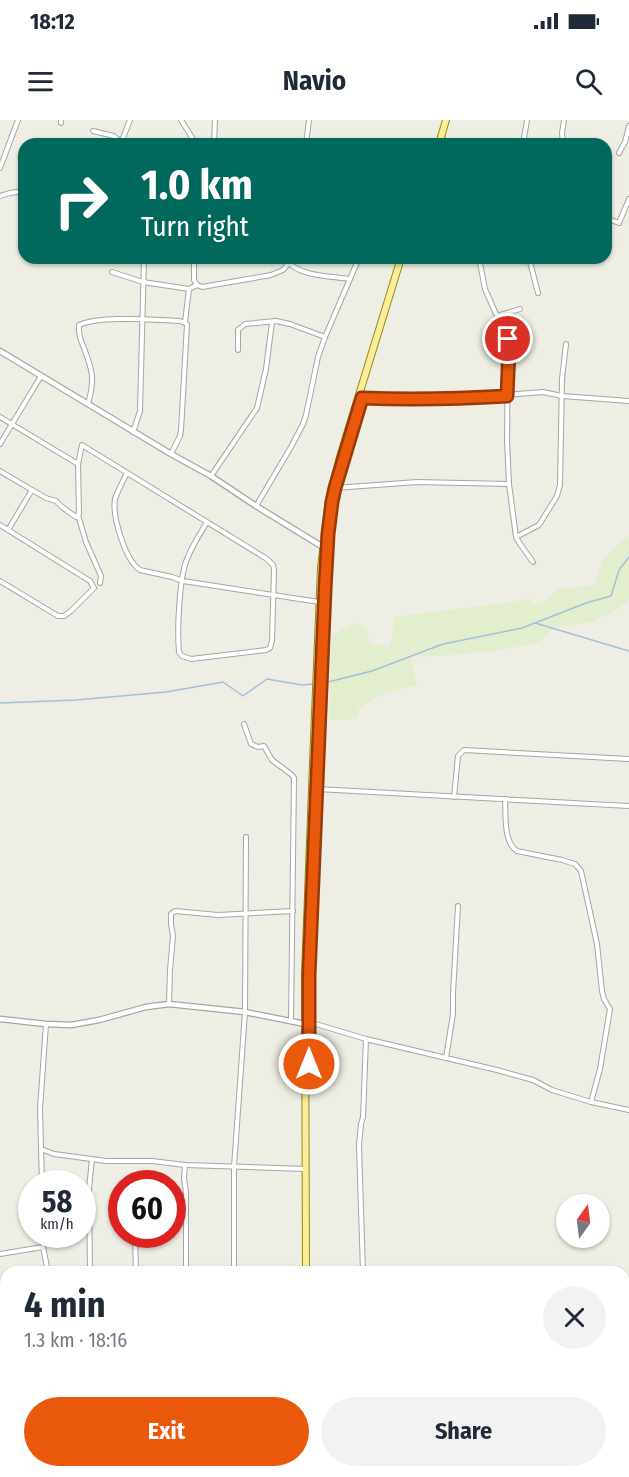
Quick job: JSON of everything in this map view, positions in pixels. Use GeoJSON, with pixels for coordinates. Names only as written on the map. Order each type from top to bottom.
{"type":"FeatureCollection","features":[{"type":"Feature","properties":{"kind":"main road"},"geometry":{"type":"LineString","coordinates":[[439,138],[444,120]]}},
{"type":"Feature","properties":{"kind":"main road"},"geometry":{"type":"LineString","coordinates":[[308,1192],[306,1168],[307,1023],[328,534],[335,488],[401,264]]}},
{"type":"Feature","properties":{"kind":"main road"},"geometry":{"type":"LineString","coordinates":[[308,1266],[306,952],[323,547],[329,500],[337,467],[401,264]]}},
{"type":"Feature","properties":{"kind":"street"},"geometry":{"type":"LineString","coordinates":[[0,168],[18,120]]}},
{"type":"Feature","properties":{"kind":"street"},"geometry":{"type":"LineString","coordinates":[[123,138],[130,120]]}},
{"type":"Feature","properties":{"kind":"street"},"geometry":{"type":"LineString","coordinates":[[181,120],[192,138]]}},
{"type":"Feature","properties":{"kind":"street"},"geometry":{"type":"LineString","coordinates":[[214,120],[214,138]]}},
{"type":"Feature","properties":{"kind":"street"},"geometry":{"type":"LineString","coordinates":[[307,138],[309,120]]}},
{"type":"Feature","properties":{"kind":"street"},"geometry":{"type":"LineString","coordinates":[[524,138],[527,120]]}},
{"type":"Feature","properties":{"kind":"street"},"geometry":{"type":"LineString","coordinates":[[562,138],[564,120]]}},
{"type":"Feature","properties":{"kind":"street"},"geometry":{"type":"LineString","coordinates":[[619,153],[625,142],[629,126]]}},
{"type":"Feature","properties":{"kind":"street"},"geometry":{"type":"LineString","coordinates":[[93,131],[116,138]]}},
{"type":"Feature","properties":{"kind":"street"},"geometry":{"type":"LineString","coordinates":[[0,189],[1,196],[18,192]]}},
{"type":"Feature","properties":{"kind":"street"},"geometry":{"type":"LineString","coordinates":[[612,220],[619,223],[629,199]]}},
{"type":"Feature","properties":{"kind":"street"},"geometry":{"type":"LineString","coordinates":[[134,432],[140,411],[144,264]]}},
{"type":"Feature","properties":{"kind":"street"},"geometry":{"type":"LineString","coordinates":[[194,264],[194,280],[202,287],[271,275],[283,270],[288,264],[316,274],[350,279]]}},
{"type":"Feature","properties":{"kind":"street"},"geometry":{"type":"LineString","coordinates":[[256,506],[303,424],[318,357],[356,264]]}},
{"type":"Feature","properties":{"kind":"street"},"geometry":{"type":"LineString","coordinates":[[480,264],[485,289],[508,341],[509,484],[516,537],[533,562]]}},
{"type":"Feature","properties":{"kind":"street"},"geometry":{"type":"LineString","coordinates":[[531,264],[538,293]]}},
{"type":"Feature","properties":{"kind":"street"},"geometry":{"type":"LineString","coordinates":[[112,272],[143,282],[189,289],[197,285]]}},
{"type":"Feature","properties":{"kind":"street"},"geometry":{"type":"LineString","coordinates":[[171,454],[181,430],[187,324],[185,322],[189,289]]}},
{"type":"Feature","properties":{"kind":"street"},"geometry":{"type":"LineString","coordinates":[[496,316],[520,309]]}},
{"type":"Feature","properties":{"kind":"street"},"geometry":{"type":"LineString","coordinates":[[88,404],[93,379],[78,332],[79,325],[93,320],[143,319],[185,322]]}},
{"type":"Feature","properties":{"kind":"street"},"geometry":{"type":"LineString","coordinates":[[238,350],[238,330],[245,324],[272,322],[290,324],[325,337]]}},
{"type":"Feature","properties":{"kind":"street"},"geometry":{"type":"LineString","coordinates":[[211,476],[257,408],[266,369],[272,322]]}},
{"type":"Feature","properties":{"kind":"street"},"geometry":{"type":"LineString","coordinates":[[516,537],[539,525],[557,496],[560,485],[566,344]]}},
{"type":"Feature","properties":{"kind":"street"},"geometry":{"type":"LineString","coordinates":[[0,351],[211,476],[323,547]]}},
{"type":"Feature","properties":{"kind":"street"},"geometry":{"type":"LineString","coordinates":[[0,444],[41,376]]}},
{"type":"Feature","properties":{"kind":"street"},"geometry":{"type":"LineString","coordinates":[[362,398],[450,399],[543,392],[562,396],[629,401]]}},
{"type":"Feature","properties":{"kind":"street"},"geometry":{"type":"LineString","coordinates":[[0,417],[78,464]]}},
{"type":"Feature","properties":{"kind":"street"},"geometry":{"type":"LineString","coordinates":[[100,583],[101,576],[86,542],[78,515],[78,464],[82,445],[128,472],[271,562],[274,572],[270,648],[234,655],[191,658],[185,658],[179,652],[180,598],[187,559],[207,522]]}},
{"type":"Feature","properties":{"kind":"street"},"geometry":{"type":"LineString","coordinates":[[0,471],[46,498],[56,501],[74,516],[78,515]]}},
{"type":"Feature","properties":{"kind":"street"},"geometry":{"type":"LineString","coordinates":[[128,472],[116,498],[115,507],[117,523],[129,557],[140,570],[183,581],[320,602]]}},
{"type":"Feature","properties":{"kind":"street"},"geometry":{"type":"LineString","coordinates":[[335,488],[417,482],[509,484]]}},
{"type":"Feature","properties":{"kind":"street"},"geometry":{"type":"LineString","coordinates":[[8,530],[32,490]]}},
{"type":"Feature","properties":{"kind":"street"},"geometry":{"type":"LineString","coordinates":[[0,525],[90,581],[94,588],[71,611],[58,616],[0,581]]}},
{"type":"Feature","properties":{"kind":"street"},"geometry":{"type":"LineString","coordinates":[[244,724],[251,744],[258,747],[264,746],[272,760],[294,778],[291,1021]]}},
{"type":"Feature","properties":{"kind":"street"},"geometry":{"type":"LineString","coordinates":[[454,796],[458,756],[464,750],[629,759]]}},
{"type":"Feature","properties":{"kind":"street"},"geometry":{"type":"LineString","coordinates":[[316,789],[629,806]]}},
{"type":"Feature","properties":{"kind":"street"},"geometry":{"type":"LineString","coordinates":[[505,799],[507,838],[512,848],[575,864],[581,871],[597,944],[602,991],[610,1009],[600,1069],[591,1102]]}},
{"type":"Feature","properties":{"kind":"street"},"geometry":{"type":"LineString","coordinates":[[234,1266],[234,1167],[245,1012],[246,837]]}},
{"type":"Feature","properties":{"kind":"street"},"geometry":{"type":"LineString","coordinates":[[446,1058],[453,1014],[458,906]]}},
{"type":"Feature","properties":{"kind":"street"},"geometry":{"type":"LineString","coordinates":[[169,1004],[173,936],[171,914],[175,911],[218,915],[293,911]]}},
{"type":"Feature","properties":{"kind":"street"},"geometry":{"type":"LineString","coordinates":[[0,1019],[72,1025],[146,1007],[169,1004],[245,1012],[307,1023],[533,1080],[552,1090],[591,1102],[629,1110]]}},
{"type":"Feature","properties":{"kind":"street"},"geometry":{"type":"LineString","coordinates":[[41,1170],[40,1109],[46,1024]]}},
{"type":"Feature","properties":{"kind":"street"},"geometry":{"type":"LineString","coordinates":[[363,1266],[359,1145],[363,1117],[366,1039]]}},
{"type":"Feature","properties":{"kind":"street"},"geometry":{"type":"LineString","coordinates":[[41,1149],[54,1154],[106,1161],[306,1168]]}},
{"type":"Feature","properties":{"kind":"street"},"geometry":{"type":"LineString","coordinates":[[41,1160],[54,1154]]}},
{"type":"Feature","properties":{"kind":"street"},"geometry":{"type":"LineString","coordinates":[[90,1266],[89,1189],[92,1159]]}},
{"type":"Feature","properties":{"kind":"street"},"geometry":{"type":"LineString","coordinates":[[185,1165],[186,1266]]}},
{"type":"Feature","properties":{"kind":"street"},"geometry":{"type":"LineString","coordinates":[[0,1254],[37,1248]]}},
{"type":"Feature","properties":{"kind":"street"},"geometry":{"type":"LineString","coordinates":[[43,1248],[47,1266]]}},
{"type":"Feature","properties":{"kind":"street"},"geometry":{"type":"LineString","coordinates":[[135,1248],[136,1266]]}},
{"type":"Feature","properties":{"kind":"green space"},"geometry":{"type":"Polygon","coordinates":[[[629,536],[629,600],[620,608],[592,622],[553,628],[541,642],[496,651],[411,657],[417,685],[381,695],[359,708],[356,719],[329,720],[332,635],[355,623],[366,627],[370,644],[389,646],[395,617],[530,599],[533,605],[547,599],[559,589],[595,585],[603,559],[629,536]]]}},
{"type":"Feature","properties":{"kind":"waterway"},"geometry":{"type":"LineString","coordinates":[[324,683],[372,671],[443,644],[522,628],[586,603],[611,596],[619,570],[629,557]]}},
{"type":"Feature","properties":{"kind":"waterway"},"geometry":{"type":"LineString","coordinates":[[535,623],[629,651]]}},
{"type":"Feature","properties":{"kind":"waterway"},"geometry":{"type":"LineString","coordinates":[[0,703],[76,700],[166,692],[223,682],[243,696],[267,679],[302,685],[313,684]]}},
{"type":"Feature","properties":{"kind":"route"},"geometry":{"type":"LineString","coordinates":[[309,1064],[309,975],[325,589],[328,534],[335,488],[362,398],[402,400],[507,396],[508,339]]}}]}
